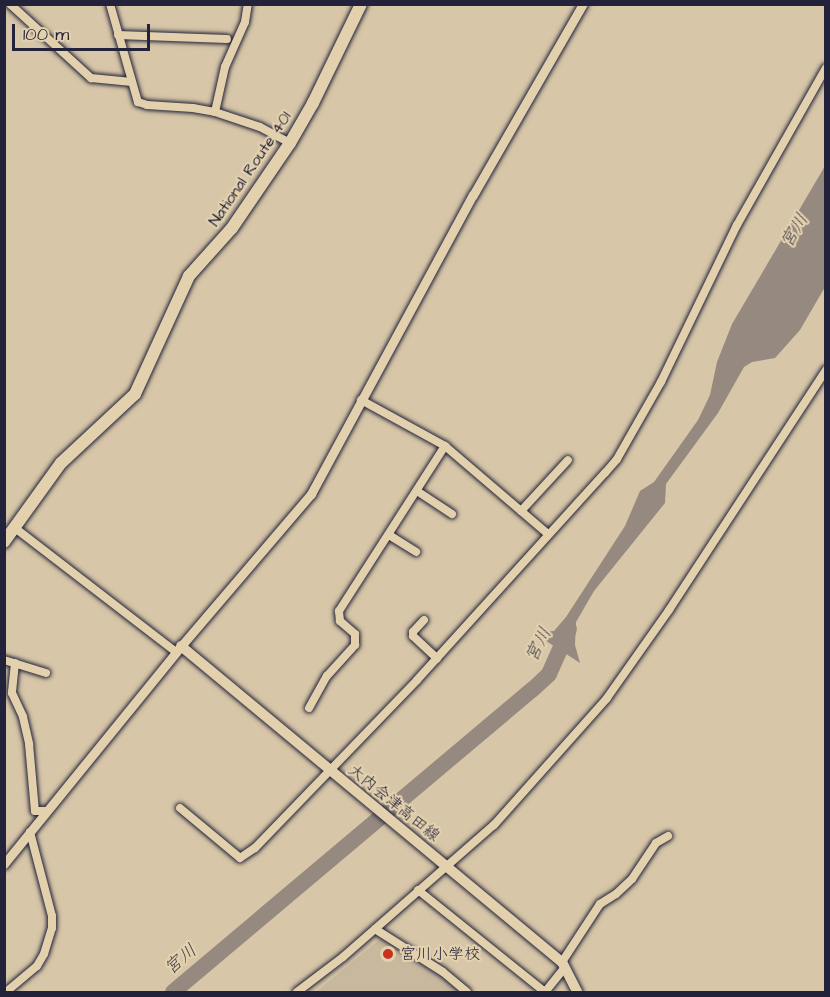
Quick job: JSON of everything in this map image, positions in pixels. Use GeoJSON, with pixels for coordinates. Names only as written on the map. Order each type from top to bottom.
{"type":"FeatureCollection","features":[{"type":"Feature","properties":{"kind":"highway","name":"National Route 401"},"geometry":{"type":"LineString","coordinates":[[4,542],[61,463],[135,394],[189,276],[232,228],[290,143],[313,103],[361,4]]}},
{"type":"Feature","properties":{"kind":"main road","name":"大内会津高田線"},"geometry":{"type":"LineString","coordinates":[[179,649],[445,863],[563,964],[577,993]]}},
{"type":"Feature","properties":{"kind":"street"},"geometry":{"type":"LineString","coordinates":[[10,4],[91,78],[132,82]]}},
{"type":"Feature","properties":{"kind":"street"},"geometry":{"type":"LineString","coordinates":[[110,4],[138,102],[147,105],[215,112],[260,127],[290,143]]}},
{"type":"Feature","properties":{"kind":"street"},"geometry":{"type":"LineString","coordinates":[[215,112],[225,67],[244,22],[248,4]]}},
{"type":"Feature","properties":{"kind":"street"},"geometry":{"type":"LineString","coordinates":[[4,864],[179,649],[311,494],[472,195],[583,4]]}},
{"type":"Feature","properties":{"kind":"street"},"geometry":{"type":"LineString","coordinates":[[118,35],[227,39]]}},
{"type":"Feature","properties":{"kind":"street"},"geometry":{"type":"LineString","coordinates":[[180,808],[240,858],[255,848],[333,773],[617,459],[665,373],[737,225],[825,68]]}},
{"type":"Feature","properties":{"kind":"street"},"geometry":{"type":"LineString","coordinates":[[297,993],[375,929],[445,863],[494,825],[607,698],[675,601],[825,370]]}},
{"type":"Feature","properties":{"kind":"street"},"geometry":{"type":"LineString","coordinates":[[362,400],[446,446],[548,534]]}},
{"type":"Feature","properties":{"kind":"street"},"geometry":{"type":"LineString","coordinates":[[309,708],[327,676],[355,645],[356,634],[340,621],[339,611],[446,446]]}},
{"type":"Feature","properties":{"kind":"street"},"geometry":{"type":"LineString","coordinates":[[521,511],[568,460]]}},
{"type":"Feature","properties":{"kind":"street"},"geometry":{"type":"LineString","coordinates":[[417,491],[452,514]]}},
{"type":"Feature","properties":{"kind":"street"},"geometry":{"type":"LineString","coordinates":[[15,528],[179,649]]}},
{"type":"Feature","properties":{"kind":"street"},"geometry":{"type":"LineString","coordinates":[[389,535],[416,552]]}},
{"type":"Feature","properties":{"kind":"street"},"geometry":{"type":"LineString","coordinates":[[424,620],[413,632],[413,636],[437,658]]}},
{"type":"Feature","properties":{"kind":"street"},"geometry":{"type":"LineString","coordinates":[[4,660],[46,673]]}},
{"type":"Feature","properties":{"kind":"street"},"geometry":{"type":"LineString","coordinates":[[15,663],[12,693],[23,717],[29,744],[35,811],[46,811]]}},
{"type":"Feature","properties":{"kind":"street"},"geometry":{"type":"LineString","coordinates":[[6,993],[37,966],[44,954],[52,928],[52,916],[30,832]]}},
{"type":"Feature","properties":{"kind":"street"},"geometry":{"type":"LineString","coordinates":[[418,890],[545,993],[600,904],[616,894],[632,879],[656,843],[668,836]]}},
{"type":"Feature","properties":{"kind":"street"},"geometry":{"type":"LineString","coordinates":[[375,929],[443,972],[467,993]]}},
{"type":"Feature","properties":{"kind":"shaded area","name":"宮川小学校"},"geometry":{"type":"Polygon","coordinates":[[[384,936],[443,973],[463,992],[316,992],[384,936]]]}},
{"type":"Feature","properties":{"kind":"water"},"geometry":{"type":"Polygon","coordinates":[[[825,166],[825,287],[800,330],[775,358],[752,362],[744,367],[718,413],[666,484],[665,503],[594,591],[576,622],[575,645],[580,663],[540,637],[543,632],[554,631],[566,617],[625,526],[640,491],[654,482],[698,420],[710,395],[717,362],[732,324],[825,166]]]}},
{"type":"Feature","properties":{"kind":"waterway","name":"宮川"},"geometry":{"type":"LineString","coordinates":[[173,992],[532,690],[549,674],[569,629]]}},
{"type":"Feature","properties":{"kind":"place","name":"宮川小学校"},"geometry":{"type":"Point","coordinates":[388,954]}}]}
